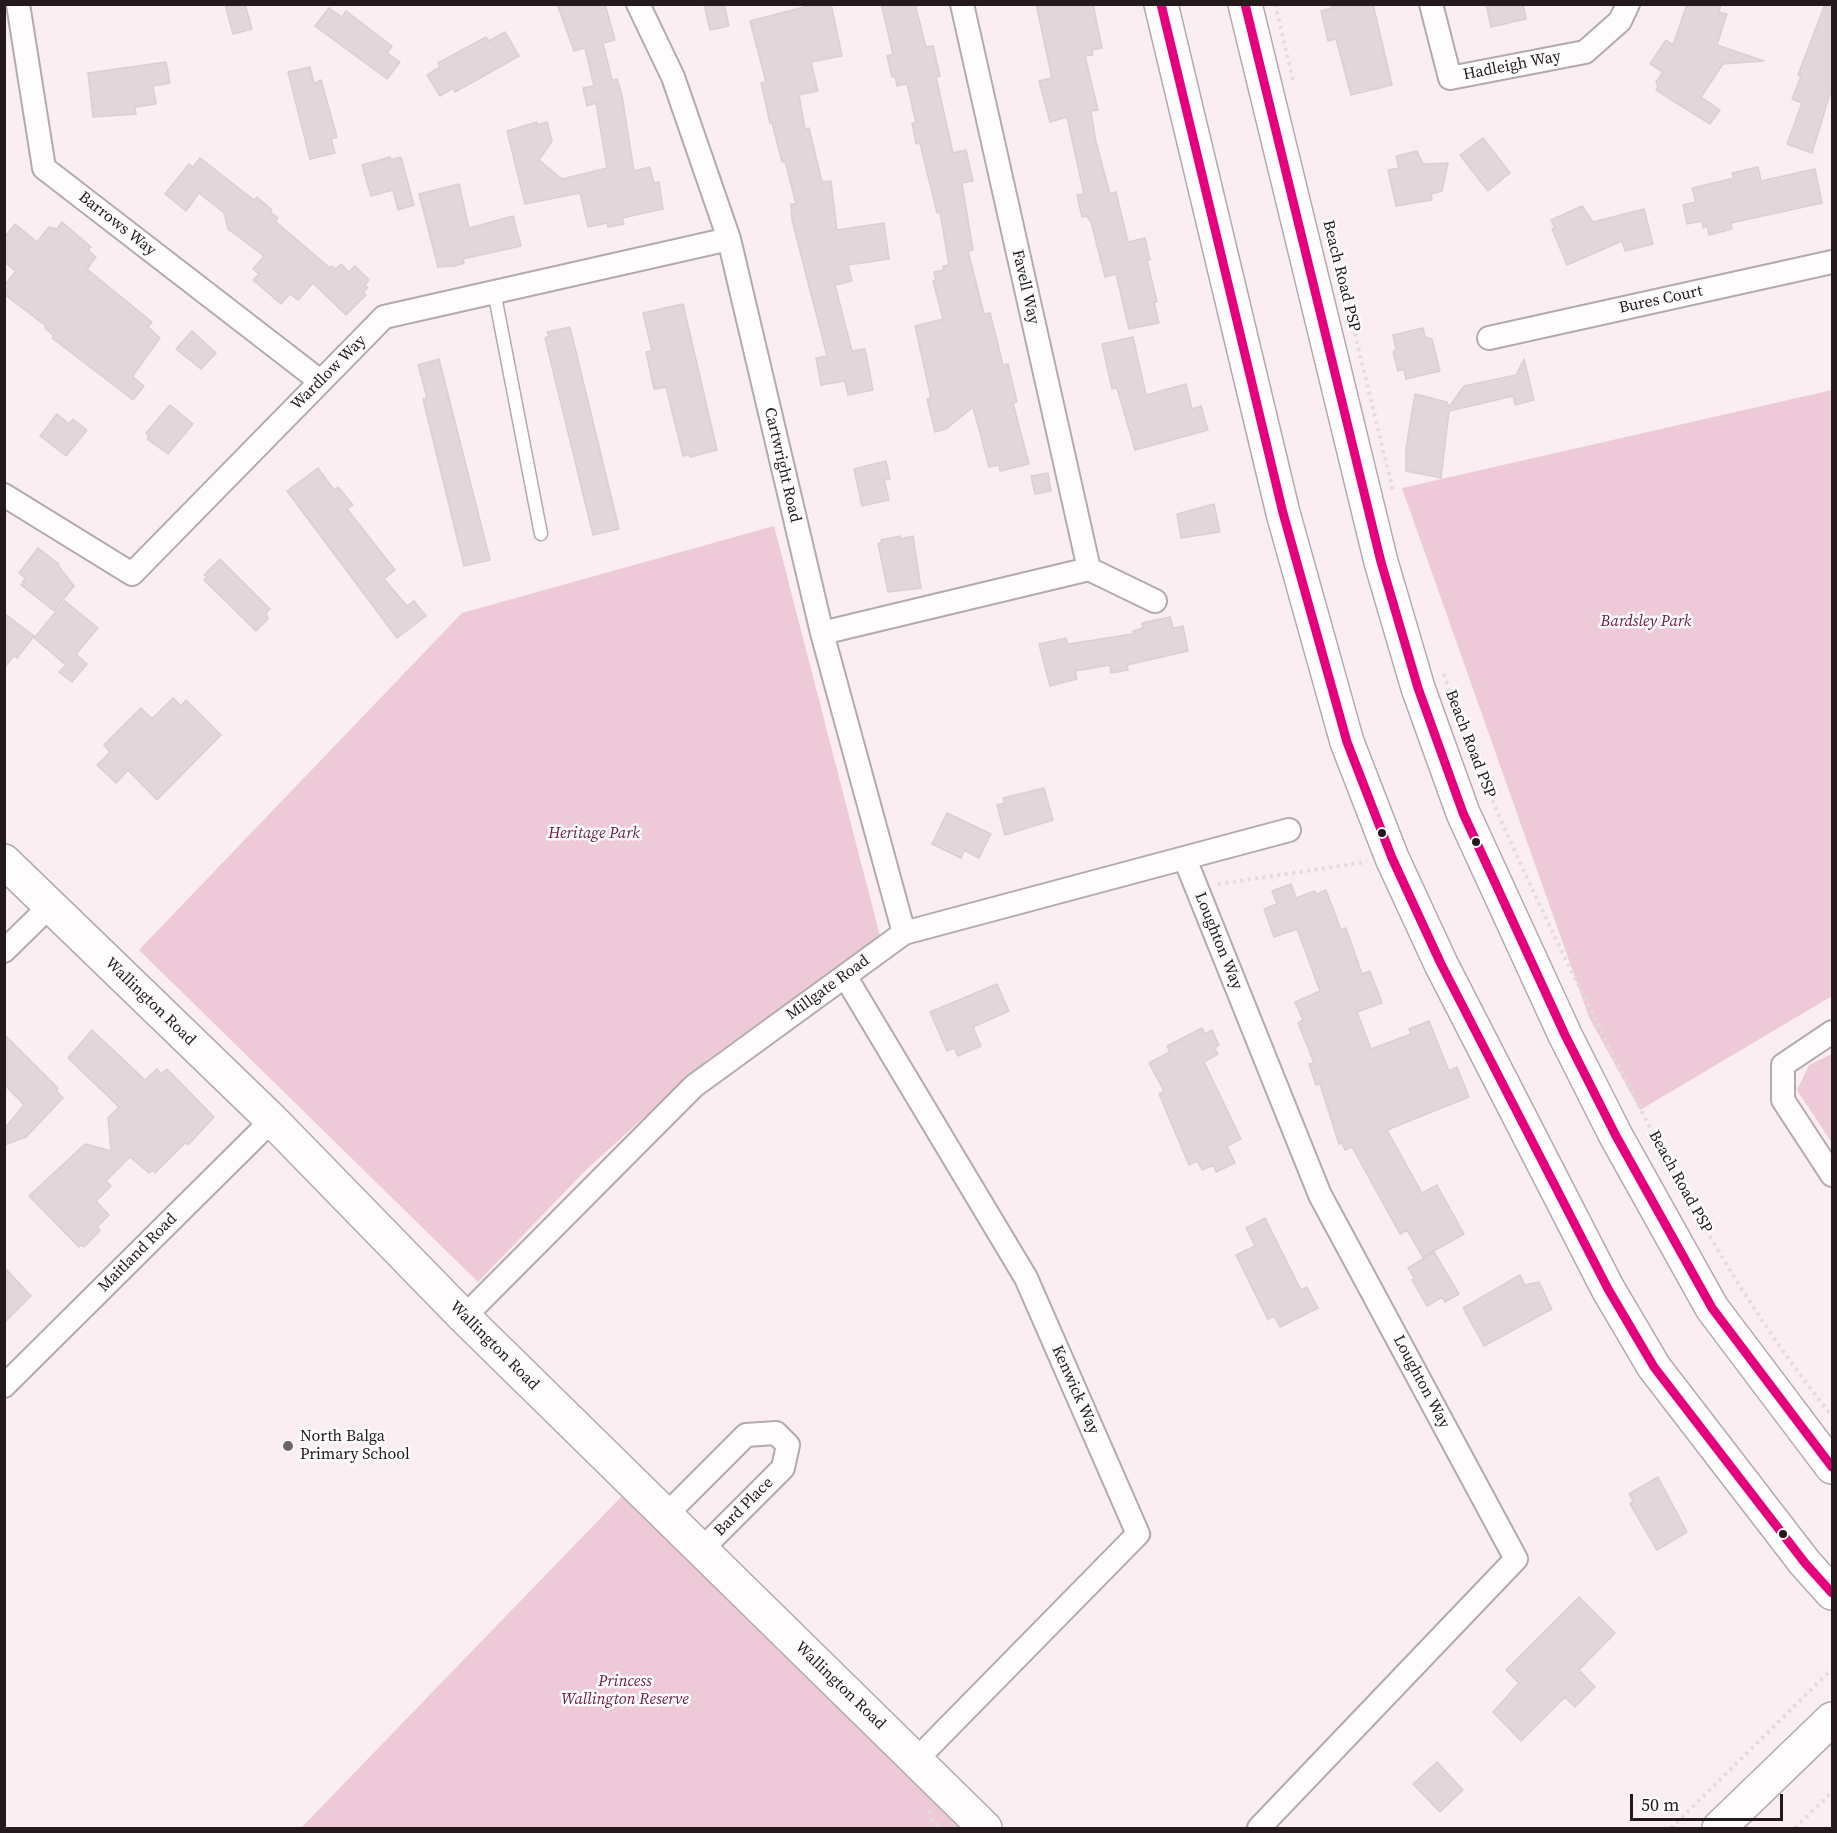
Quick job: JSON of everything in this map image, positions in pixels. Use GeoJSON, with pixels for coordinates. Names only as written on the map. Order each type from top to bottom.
{"type":"FeatureCollection","features":[{"type":"Feature","properties":{"kind":"main road"},"geometry":{"type":"LineString","coordinates":[[1161,4],[1283,513],[1347,742],[1392,858],[1483,1047],[1608,1289],[1648,1357],[1750,1493],[1805,1563],[1833,1593]]}},
{"type":"Feature","properties":{"kind":"main road"},"geometry":{"type":"LineString","coordinates":[[1245,4],[1382,562],[1418,688],[1463,813],[1565,1035],[1616,1136],[1707,1298],[1788,1411],[1833,1467]]}},
{"type":"Feature","properties":{"kind":"main road","name":"Wallington Road"},"geometry":{"type":"LineString","coordinates":[[4,861],[272,1120],[464,1317],[985,1828]]}},
{"type":"Feature","properties":{"kind":"main road"},"geometry":{"type":"LineString","coordinates":[[1719,1828],[1833,1719]]}},
{"type":"Feature","properties":{"kind":"main road"},"geometry":{"type":"LineString","coordinates":[[1748,1828],[1833,1749]]}},
{"type":"Feature","properties":{"kind":"street","name":"Barrows Way"},"geometry":{"type":"LineString","coordinates":[[18,4],[44,168],[321,381]]}},
{"type":"Feature","properties":{"kind":"street","name":"Cartwright Road"},"geometry":{"type":"LineString","coordinates":[[638,4],[673,77],[729,239],[822,633],[904,933]]}},
{"type":"Feature","properties":{"kind":"street","name":"Favell Way"},"geometry":{"type":"LineString","coordinates":[[962,4],[1089,569]]}},
{"type":"Feature","properties":{"kind":"street","name":"Hadleigh Way"},"geometry":{"type":"LineString","coordinates":[[1431,4],[1450,78],[1585,52],[1620,21],[1628,4]]}},
{"type":"Feature","properties":{"kind":"street","name":"Wardlow Way"},"geometry":{"type":"LineString","coordinates":[[4,495],[132,574],[384,318],[729,239]]}},
{"type":"Feature","properties":{"kind":"street","name":"Bures Court"},"geometry":{"type":"LineString","coordinates":[[1489,338],[1833,262]]}},
{"type":"Feature","properties":{"kind":"street"},"geometry":{"type":"LineString","coordinates":[[822,633],[1089,569],[1155,601]]}},
{"type":"Feature","properties":{"kind":"street","name":"Millgate Road"},"geometry":{"type":"LineString","coordinates":[[464,1317],[694,1086],[904,933],[1185,860],[1289,830]]}},
{"type":"Feature","properties":{"kind":"street","name":"Loughton Way"},"geometry":{"type":"LineString","coordinates":[[1185,860],[1320,1195],[1516,1559],[1259,1828]]}},
{"type":"Feature","properties":{"kind":"street"},"geometry":{"type":"LineString","coordinates":[[4,951],[51,905]]}},
{"type":"Feature","properties":{"kind":"street","name":"Kenwick Way"},"geometry":{"type":"LineString","coordinates":[[845,976],[1026,1278],[1138,1534],[916,1760]]}},
{"type":"Feature","properties":{"kind":"street"},"geometry":{"type":"LineString","coordinates":[[1833,1032],[1783,1065],[1783,1088],[1784,1100],[1833,1175]]}},
{"type":"Feature","properties":{"kind":"street","name":"Maitland Road"},"geometry":{"type":"LineString","coordinates":[[4,1386],[272,1120]]}},
{"type":"Feature","properties":{"kind":"street","name":"Bard Place"},"geometry":{"type":"LineString","coordinates":[[666,1515],[746,1435],[776,1433],[788,1445],[783,1468],[701,1550]]}},
{"type":"Feature","properties":{"kind":"lane"},"geometry":{"type":"LineString","coordinates":[[494,291],[541,534]]}},
{"type":"Feature","properties":{"kind":"path"},"geometry":{"type":"LineString","coordinates":[[1275,4],[1295,89]]}},
{"type":"Feature","properties":{"kind":"path","name":"Beach Road PSP"},"geometry":{"type":"LineString","coordinates":[[1343,286],[1396,502]]}},
{"type":"Feature","properties":{"kind":"path","name":"Beach Road PSP"},"geometry":{"type":"LineString","coordinates":[[1441,667],[1453,701]]}},
{"type":"Feature","properties":{"kind":"path","name":"Beach Road PSP"},"geometry":{"type":"LineString","coordinates":[[1465,735],[1511,848],[1647,1122],[1716,1246],[1773,1337],[1833,1416]]}},
{"type":"Feature","properties":{"kind":"path"},"geometry":{"type":"LineString","coordinates":[[1196,887],[1392,858]]}},
{"type":"Feature","properties":{"kind":"path"},"geometry":{"type":"LineString","coordinates":[[1671,1828],[1833,1669]]}},
{"type":"Feature","properties":{"kind":"path"},"geometry":{"type":"LineString","coordinates":[[1795,1828],[1833,1792]]}},
{"type":"Feature","properties":{"kind":"green space","name":"Bardsley Park"},"geometry":{"type":"Polygon","coordinates":[[[1832,390],[1832,996],[1640,1110],[1589,1017],[1402,488],[1832,390]]]}},
{"type":"Feature","properties":{"kind":"green space","name":"Heritage Park"},"geometry":{"type":"Polygon","coordinates":[[[774,526],[880,936],[707,1060],[586,1170],[478,1282],[139,950],[462,613],[774,526]]]}},
{"type":"Feature","properties":{"kind":"green space"},"geometry":{"type":"Polygon","coordinates":[[[1832,1054],[1832,1143],[1797,1090],[1809,1065],[1832,1054]]]}},
{"type":"Feature","properties":{"kind":"green space","name":"Princess Wallington Reserve"},"geometry":{"type":"Polygon","coordinates":[[[622,1496],[961,1828],[301,1828],[622,1496]]]}},
{"type":"Feature","properties":{"kind":"building"},"geometry":{"type":"Polygon","coordinates":[[[225,4],[245,4],[252,29],[233,34],[225,4]]]}},
{"type":"Feature","properties":{"kind":"building"},"geometry":{"type":"Polygon","coordinates":[[[557,4],[605,4],[615,40],[603,43],[612,80],[617,79],[622,95],[634,171],[650,167],[654,183],[659,182],[663,209],[622,218],[624,224],[608,227],[607,223],[588,227],[580,193],[525,204],[507,131],[537,122],[537,125],[547,122],[552,141],[539,160],[562,179],[607,168],[596,103],[587,106],[583,88],[594,86],[585,48],[574,51],[557,4]]]}},
{"type":"Feature","properties":{"kind":"building"},"geometry":{"type":"Polygon","coordinates":[[[704,4],[724,4],[729,26],[710,30],[704,4]]]}},
{"type":"Feature","properties":{"kind":"building"},"geometry":{"type":"Polygon","coordinates":[[[816,4],[831,4],[842,56],[811,62],[818,91],[799,95],[805,129],[809,128],[822,182],[831,181],[837,230],[884,223],[889,259],[848,265],[852,281],[835,285],[852,351],[865,349],[873,390],[848,395],[845,381],[821,385],[816,358],[827,356],[792,220],[791,204],[796,204],[785,161],[782,162],[772,123],[770,123],[761,83],[766,82],[750,21],[816,4]]]}},
{"type":"Feature","properties":{"kind":"building"},"geometry":{"type":"Polygon","coordinates":[[[881,4],[915,4],[926,47],[933,46],[940,76],[936,77],[953,153],[966,150],[973,181],[962,183],[973,250],[968,251],[984,314],[990,313],[1003,365],[1008,364],[1017,402],[1013,403],[1029,464],[1000,471],[999,465],[989,467],[973,407],[946,429],[935,432],[927,399],[931,398],[915,326],[943,319],[933,281],[936,280],[934,272],[944,270],[943,266],[949,265],[940,212],[937,213],[920,143],[916,144],[912,123],[916,123],[907,84],[897,86],[895,76],[892,77],[887,56],[893,54],[881,4]]]}},
{"type":"Feature","properties":{"kind":"building"},"geometry":{"type":"Polygon","coordinates":[[[1036,4],[1093,4],[1102,48],[1092,50],[1093,55],[1085,56],[1098,110],[1091,111],[1096,142],[1110,194],[1116,192],[1128,242],[1145,238],[1159,323],[1129,329],[1116,274],[1105,277],[1091,222],[1087,216],[1082,217],[1077,195],[1084,194],[1067,117],[1050,122],[1039,81],[1052,78],[1036,4]]]}},
{"type":"Feature","properties":{"kind":"building"},"geometry":{"type":"Polygon","coordinates":[[[1331,4],[1373,4],[1392,85],[1351,95],[1336,39],[1328,41],[1321,11],[1332,8],[1331,4]]]}},
{"type":"Feature","properties":{"kind":"building"},"geometry":{"type":"Polygon","coordinates":[[[1486,4],[1523,4],[1526,19],[1491,27],[1486,4]]]}},
{"type":"Feature","properties":{"kind":"building"},"geometry":{"type":"Polygon","coordinates":[[[1687,4],[1721,4],[1719,12],[1727,14],[1717,45],[1764,61],[1723,64],[1701,97],[1720,110],[1710,124],[1656,90],[1658,87],[1656,82],[1663,72],[1650,64],[1666,40],[1673,45],[1687,4]]]}},
{"type":"Feature","properties":{"kind":"building"},"geometry":{"type":"Polygon","coordinates":[[[1825,4],[1833,4],[1833,84],[1812,153],[1787,144],[1802,103],[1792,99],[1801,76],[1798,75],[1825,4]]]}},
{"type":"Feature","properties":{"kind":"building"},"geometry":{"type":"Polygon","coordinates":[[[329,8],[342,17],[346,11],[392,46],[387,53],[400,62],[387,79],[315,26],[329,8]]]}},
{"type":"Feature","properties":{"kind":"building"},"geometry":{"type":"Polygon","coordinates":[[[505,32],[519,56],[455,92],[453,88],[440,96],[427,75],[440,67],[438,63],[486,37],[489,41],[505,32]]]}},
{"type":"Feature","properties":{"kind":"building"},"geometry":{"type":"Polygon","coordinates":[[[166,62],[170,83],[153,86],[156,104],[135,107],[136,114],[93,117],[88,73],[166,62]]]}},
{"type":"Feature","properties":{"kind":"building"},"geometry":{"type":"Polygon","coordinates":[[[310,67],[314,84],[321,80],[337,137],[331,139],[335,153],[310,159],[288,72],[310,67]]]}},
{"type":"Feature","properties":{"kind":"building"},"geometry":{"type":"Polygon","coordinates":[[[1483,138],[1510,173],[1488,191],[1460,155],[1483,138]]]}},
{"type":"Feature","properties":{"kind":"building"},"geometry":{"type":"Polygon","coordinates":[[[1417,151],[1423,164],[1448,163],[1442,191],[1431,194],[1432,200],[1396,206],[1388,170],[1399,168],[1396,156],[1417,151]]]}},
{"type":"Feature","properties":{"kind":"building"},"geometry":{"type":"Polygon","coordinates":[[[390,157],[391,160],[401,157],[414,205],[398,210],[393,190],[371,196],[362,165],[390,157]]]}},
{"type":"Feature","properties":{"kind":"building"},"geometry":{"type":"Polygon","coordinates":[[[200,158],[254,200],[257,197],[278,218],[275,221],[330,268],[332,266],[336,269],[341,264],[349,272],[355,266],[369,280],[365,285],[368,288],[363,292],[366,295],[346,315],[313,283],[298,300],[290,294],[281,304],[253,280],[259,274],[253,269],[264,256],[228,229],[224,213],[199,193],[186,211],[165,194],[189,164],[193,167],[200,158]]]}},
{"type":"Feature","properties":{"kind":"building"},"geometry":{"type":"Polygon","coordinates":[[[1758,167],[1761,181],[1815,169],[1822,203],[1731,223],[1732,229],[1709,235],[1707,226],[1703,228],[1702,221],[1687,224],[1683,205],[1696,202],[1692,188],[1734,178],[1732,173],[1758,167]]]}},
{"type":"Feature","properties":{"kind":"building"},"geometry":{"type":"Polygon","coordinates":[[[459,184],[469,228],[513,216],[521,246],[463,259],[464,263],[455,266],[438,267],[419,194],[459,184]]]}},
{"type":"Feature","properties":{"kind":"building"},"geometry":{"type":"Polygon","coordinates":[[[1582,206],[1593,222],[1644,209],[1653,244],[1625,251],[1622,241],[1567,265],[1552,229],[1555,228],[1551,220],[1582,206]]]}},
{"type":"Feature","properties":{"kind":"building"},"geometry":{"type":"Polygon","coordinates":[[[62,222],[91,247],[88,250],[96,257],[87,269],[152,322],[148,327],[160,338],[134,374],[133,377],[144,386],[133,400],[52,338],[54,336],[45,328],[46,326],[4,294],[4,286],[16,271],[4,262],[4,238],[15,224],[37,242],[49,227],[57,229],[62,222]]]}},
{"type":"Feature","properties":{"kind":"building"},"geometry":{"type":"Polygon","coordinates":[[[683,304],[717,450],[690,457],[689,454],[683,456],[666,387],[654,389],[646,352],[652,351],[643,313],[683,304]]]}},
{"type":"Feature","properties":{"kind":"building"},"geometry":{"type":"Polygon","coordinates":[[[570,327],[619,529],[593,535],[545,338],[549,336],[547,332],[570,327]]]}},
{"type":"Feature","properties":{"kind":"building"},"geometry":{"type":"Polygon","coordinates":[[[1423,328],[1425,337],[1432,339],[1440,371],[1406,379],[1404,369],[1398,371],[1393,352],[1396,349],[1393,335],[1423,328]]]}},
{"type":"Feature","properties":{"kind":"building"},"geometry":{"type":"Polygon","coordinates":[[[192,331],[216,353],[201,369],[176,349],[192,331]]]}},
{"type":"Feature","properties":{"kind":"building"},"geometry":{"type":"Polygon","coordinates":[[[1133,337],[1146,395],[1186,384],[1192,409],[1201,406],[1208,430],[1135,450],[1117,388],[1112,389],[1102,344],[1133,337]]]}},
{"type":"Feature","properties":{"kind":"building"},"geometry":{"type":"Polygon","coordinates":[[[439,359],[490,560],[464,566],[423,399],[427,398],[418,365],[439,359]]]}},
{"type":"Feature","properties":{"kind":"building"},"geometry":{"type":"Polygon","coordinates":[[[1524,359],[1534,400],[1515,405],[1513,396],[1449,411],[1441,478],[1406,471],[1406,448],[1415,394],[1447,402],[1449,407],[1464,386],[1516,375],[1524,359]]]}},
{"type":"Feature","properties":{"kind":"building"},"geometry":{"type":"Polygon","coordinates":[[[170,405],[193,424],[168,454],[147,439],[149,436],[146,433],[170,405]]]}},
{"type":"Feature","properties":{"kind":"building"},"geometry":{"type":"Polygon","coordinates":[[[57,414],[69,424],[73,419],[87,430],[66,456],[40,436],[57,414]]]}},
{"type":"Feature","properties":{"kind":"building"},"geometry":{"type":"Polygon","coordinates":[[[886,461],[890,479],[884,480],[889,500],[862,506],[854,469],[886,461]]]}},
{"type":"Feature","properties":{"kind":"building"},"geometry":{"type":"Polygon","coordinates":[[[318,468],[334,490],[338,487],[353,505],[347,509],[395,570],[384,579],[407,606],[414,601],[426,616],[397,638],[287,491],[318,468]]]}},
{"type":"Feature","properties":{"kind":"building"},"geometry":{"type":"Polygon","coordinates":[[[1048,473],[1051,491],[1035,494],[1031,476],[1048,473]]]}},
{"type":"Feature","properties":{"kind":"building"},"geometry":{"type":"Polygon","coordinates":[[[1214,504],[1220,532],[1181,538],[1177,514],[1214,504]]]}},
{"type":"Feature","properties":{"kind":"building"},"geometry":{"type":"Polygon","coordinates":[[[900,536],[901,539],[913,536],[921,588],[888,592],[878,543],[882,543],[881,540],[900,536]]]}},
{"type":"Feature","properties":{"kind":"building"},"geometry":{"type":"Polygon","coordinates":[[[38,548],[59,564],[74,586],[54,611],[21,585],[25,578],[19,573],[38,548]]]}},
{"type":"Feature","properties":{"kind":"building"},"geometry":{"type":"Polygon","coordinates":[[[220,559],[270,609],[266,613],[268,619],[256,631],[204,580],[207,577],[204,575],[220,559]]]}},
{"type":"Feature","properties":{"kind":"building"},"geometry":{"type":"Polygon","coordinates":[[[65,601],[98,628],[76,654],[87,664],[72,682],[59,672],[66,665],[34,638],[65,601]]]}},
{"type":"Feature","properties":{"kind":"building"},"geometry":{"type":"Polygon","coordinates":[[[4,613],[34,636],[17,658],[14,656],[4,668],[4,613]]]}},
{"type":"Feature","properties":{"kind":"building"},"geometry":{"type":"Polygon","coordinates":[[[1170,617],[1173,628],[1183,626],[1188,651],[1127,665],[1128,670],[1111,673],[1110,665],[1075,671],[1077,679],[1050,686],[1039,644],[1066,638],[1068,644],[1133,634],[1133,631],[1143,628],[1142,623],[1170,617]]]}},
{"type":"Feature","properties":{"kind":"building"},"geometry":{"type":"Polygon","coordinates":[[[173,698],[181,706],[186,700],[221,735],[157,800],[128,770],[116,783],[97,765],[110,752],[104,745],[141,708],[152,719],[173,698]]]}},
{"type":"Feature","properties":{"kind":"building"},"geometry":{"type":"Polygon","coordinates":[[[1044,788],[1053,820],[1005,835],[997,805],[1005,803],[1003,798],[1044,788]]]}},
{"type":"Feature","properties":{"kind":"building"},"geometry":{"type":"Polygon","coordinates":[[[947,813],[991,834],[979,858],[964,850],[961,858],[932,844],[947,813]]]}},
{"type":"Feature","properties":{"kind":"building"},"geometry":{"type":"Polygon","coordinates":[[[1291,884],[1296,898],[1315,891],[1316,894],[1326,890],[1341,930],[1346,928],[1362,974],[1370,971],[1382,1003],[1357,1012],[1371,1049],[1411,1034],[1409,1029],[1429,1021],[1449,1071],[1457,1067],[1469,1097],[1387,1130],[1422,1193],[1437,1185],[1464,1234],[1423,1257],[1407,1230],[1400,1234],[1352,1147],[1345,1150],[1342,1143],[1339,1144],[1320,1084],[1316,1085],[1309,1064],[1314,1063],[1298,1023],[1303,1020],[1295,1002],[1320,991],[1297,929],[1274,937],[1264,909],[1277,904],[1272,891],[1291,884]]]}},
{"type":"Feature","properties":{"kind":"building"},"geometry":{"type":"Polygon","coordinates":[[[997,984],[1009,1011],[973,1027],[981,1046],[958,1056],[954,1048],[947,1051],[930,1012],[997,984]]]}},
{"type":"Feature","properties":{"kind":"building"},"geometry":{"type":"Polygon","coordinates":[[[1202,1028],[1205,1034],[1212,1030],[1219,1045],[1214,1048],[1218,1054],[1204,1062],[1241,1139],[1227,1146],[1235,1163],[1216,1172],[1213,1165],[1202,1170],[1197,1161],[1189,1165],[1159,1094],[1164,1091],[1149,1063],[1170,1052],[1167,1046],[1202,1028]]]}},
{"type":"Feature","properties":{"kind":"building"},"geometry":{"type":"Polygon","coordinates":[[[92,1030],[145,1080],[157,1069],[161,1074],[167,1069],[214,1117],[188,1145],[185,1143],[155,1173],[153,1170],[149,1173],[130,1157],[106,1181],[111,1186],[96,1201],[109,1215],[97,1227],[100,1230],[98,1233],[84,1247],[81,1245],[79,1247],[29,1196],[85,1144],[111,1151],[108,1118],[119,1107],[68,1058],[92,1030]]]}},
{"type":"Feature","properties":{"kind":"building"},"geometry":{"type":"Polygon","coordinates":[[[4,1034],[58,1088],[56,1091],[63,1098],[26,1137],[4,1145],[4,1129],[24,1105],[4,1084],[4,1034]]]}},
{"type":"Feature","properties":{"kind":"building"},"geometry":{"type":"Polygon","coordinates":[[[1265,1218],[1301,1290],[1307,1287],[1318,1308],[1280,1327],[1274,1316],[1268,1320],[1236,1255],[1255,1246],[1246,1228],[1265,1218]]]}},
{"type":"Feature","properties":{"kind":"building"},"geometry":{"type":"Polygon","coordinates":[[[1434,1252],[1459,1294],[1445,1302],[1442,1297],[1427,1306],[1408,1268],[1434,1252]]]}},
{"type":"Feature","properties":{"kind":"building"},"geometry":{"type":"Polygon","coordinates":[[[4,1267],[31,1296],[4,1323],[4,1267]]]}},
{"type":"Feature","properties":{"kind":"building"},"geometry":{"type":"Polygon","coordinates":[[[1520,1275],[1525,1285],[1539,1282],[1552,1309],[1484,1346],[1463,1308],[1520,1275]]]}},
{"type":"Feature","properties":{"kind":"building"},"geometry":{"type":"Polygon","coordinates":[[[1658,1477],[1687,1532],[1657,1550],[1630,1504],[1633,1501],[1629,1494],[1658,1477]]]}},
{"type":"Feature","properties":{"kind":"building"},"geometry":{"type":"Polygon","coordinates":[[[1579,1597],[1615,1633],[1579,1670],[1595,1687],[1575,1707],[1565,1697],[1521,1741],[1493,1712],[1519,1683],[1506,1670],[1579,1597]]]}},
{"type":"Feature","properties":{"kind":"building"},"geometry":{"type":"Polygon","coordinates":[[[1437,1762],[1463,1790],[1440,1812],[1413,1784],[1437,1762]]]}},
{"type":"Feature","properties":{"kind":"transit line"},"geometry":{"type":"LineString","coordinates":[[1161,4],[1283,513],[1347,742],[1392,858],[1441,964],[1608,1289],[1654,1367],[1805,1563],[1832,1593]]}},
{"type":"Feature","properties":{"kind":"transit line"},"geometry":{"type":"LineString","coordinates":[[1245,4],[1381,562],[1418,688],[1463,813],[1565,1035],[1616,1136],[1712,1308],[1832,1467]]}},
{"type":"Feature","properties":{"kind":"place","name":"North Balga Primary School"},"geometry":{"type":"Point","coordinates":[288,1446]}}]}
